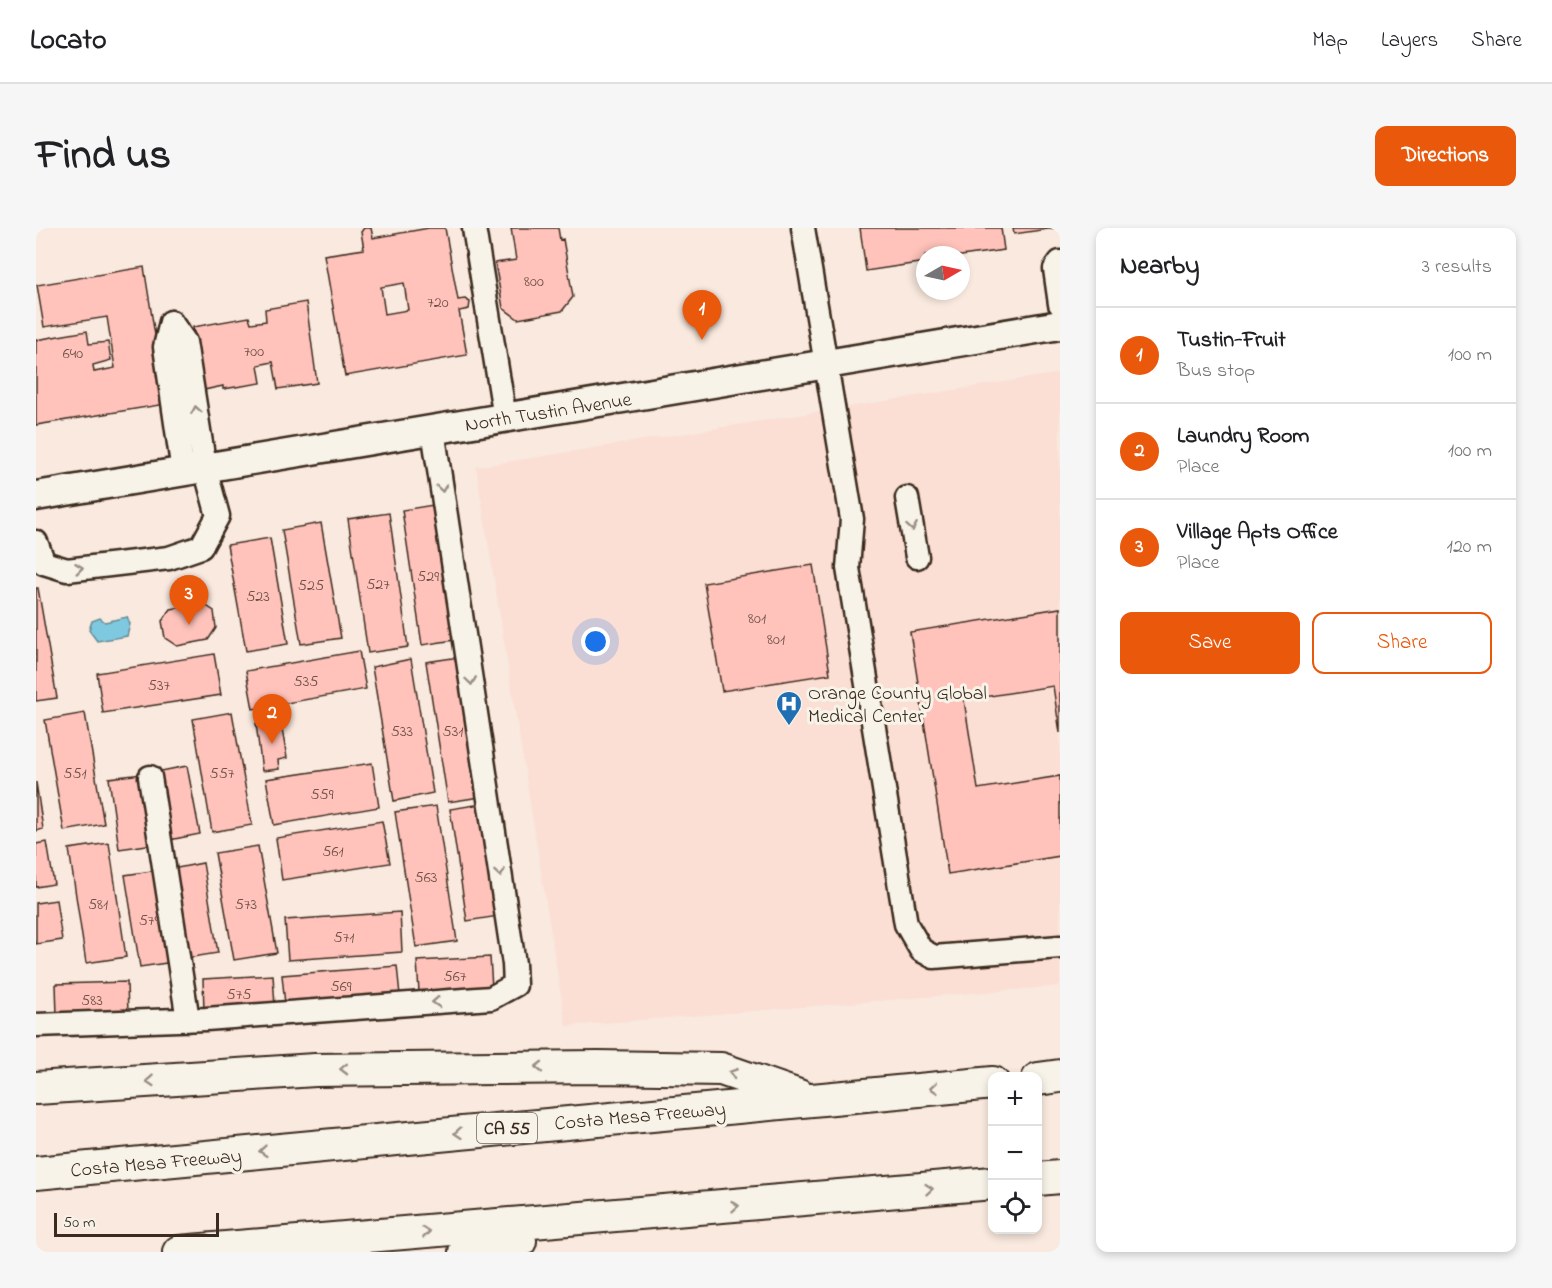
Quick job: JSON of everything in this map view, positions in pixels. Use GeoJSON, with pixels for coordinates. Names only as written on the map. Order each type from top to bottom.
{"type":"FeatureCollection","features":[{"type":"Feature","properties":{"kind":"highway"},"geometry":{"type":"LineString","coordinates":[[36,1088],[315,1070],[598,1067],[721,1069],[808,1099]]}},
{"type":"Feature","properties":{"kind":"highway"},"geometry":{"type":"LineString","coordinates":[[1042,1078],[1060,1076]]}},
{"type":"Feature","properties":{"kind":"highway","name":"Costa Mesa Freeway"},"geometry":{"type":"LineString","coordinates":[[36,1173],[988,1083]]}},
{"type":"Feature","properties":{"kind":"highway"},"geometry":{"type":"LineString","coordinates":[[1042,1179],[1060,1177]]}},
{"type":"Feature","properties":{"kind":"highway"},"geometry":{"type":"LineString","coordinates":[[179,1252],[988,1183]]}},
{"type":"Feature","properties":{"kind":"highway"},"geometry":{"type":"LineString","coordinates":[[465,1252],[676,1211]]}},
{"type":"Feature","properties":{"kind":"main road","name":"North Tustin Avenue"},"geometry":{"type":"LineString","coordinates":[[36,496],[1060,326]]}},
{"type":"Feature","properties":{"kind":"street"},"geometry":{"type":"LineString","coordinates":[[474,228],[505,418]]}},
{"type":"Feature","properties":{"kind":"street"},"geometry":{"type":"LineString","coordinates":[[803,228],[852,519],[848,568],[906,924],[921,950],[934,957],[1060,947]]}},
{"type":"Feature","properties":{"kind":"street"},"geometry":{"type":"LineString","coordinates":[[1060,262],[1055,269],[1060,304]]}},
{"type":"Feature","properties":{"kind":"street"},"geometry":{"type":"LineString","coordinates":[[36,542],[44,563],[67,570],[169,558],[201,547],[218,516],[194,470],[165,347],[171,322],[185,342],[194,470]]}},
{"type":"Feature","properties":{"kind":"street"},"geometry":{"type":"LineString","coordinates":[[36,1025],[188,1020],[491,998],[515,985],[514,964],[434,430]]}},
{"type":"Feature","properties":{"kind":"street"},"geometry":{"type":"LineString","coordinates":[[907,498],[917,557]]}},
{"type":"Feature","properties":{"kind":"street"},"geometry":{"type":"LineString","coordinates":[[150,777],[188,1020]]}},
{"type":"Feature","properties":{"kind":"shaded area","name":"Orange County Global Medical Center"},"geometry":{"type":"Polygon","coordinates":[[[1060,373],[1060,986],[566,1026],[476,467],[1060,373]]]}},
{"type":"Feature","properties":{"kind":"water"},"geometry":{"type":"Polygon","coordinates":[[[127,617],[130,624],[127,636],[97,641],[89,630],[92,621],[100,618],[105,622],[127,617]]]}},
{"type":"Feature","properties":{"kind":"building"},"geometry":{"type":"Polygon","coordinates":[[[364,228],[371,228],[373,238],[429,228],[445,228],[458,300],[465,299],[470,302],[469,309],[459,311],[467,355],[345,376],[324,255],[364,249],[361,232],[364,228]],[[404,283],[381,287],[385,314],[408,310],[404,283]]]}},
{"type":"Feature","properties":{"kind":"building"},"geometry":{"type":"Polygon","coordinates":[[[511,228],[558,228],[560,240],[563,239],[573,297],[562,311],[518,319],[503,308],[495,263],[516,260],[511,228]]]}},
{"type":"Feature","properties":{"kind":"building"},"geometry":{"type":"Polygon","coordinates":[[[860,228],[1001,228],[1004,250],[970,255],[970,246],[916,246],[916,263],[866,271],[860,228]]]}},
{"type":"Feature","properties":{"kind":"building"},"geometry":{"type":"Polygon","coordinates":[[[1013,228],[1055,228],[1014,234],[1013,228]]]}},
{"type":"Feature","properties":{"kind":"building"},"geometry":{"type":"Polygon","coordinates":[[[144,267],[166,404],[36,425],[36,340],[87,331],[89,344],[108,342],[111,360],[93,365],[94,372],[115,368],[107,317],[44,327],[37,285],[144,267]]]}},
{"type":"Feature","properties":{"kind":"building"},"geometry":{"type":"Polygon","coordinates":[[[306,302],[317,383],[278,389],[273,362],[258,365],[261,383],[204,390],[193,327],[249,317],[251,323],[266,321],[265,309],[306,302]]]}},
{"type":"Feature","properties":{"kind":"building"},"geometry":{"type":"Polygon","coordinates":[[[433,505],[454,640],[422,645],[402,510],[433,505]]]}},
{"type":"Feature","properties":{"kind":"building"},"geometry":{"type":"Polygon","coordinates":[[[389,513],[408,647],[368,653],[348,519],[389,513]]]}},
{"type":"Feature","properties":{"kind":"building"},"geometry":{"type":"Polygon","coordinates":[[[321,523],[341,638],[301,644],[282,530],[321,523]]]}},
{"type":"Feature","properties":{"kind":"building"},"geometry":{"type":"Polygon","coordinates":[[[270,538],[288,644],[246,651],[227,545],[270,538]]]}},
{"type":"Feature","properties":{"kind":"building"},"geometry":{"type":"Polygon","coordinates":[[[813,565],[830,674],[722,691],[704,583],[813,565]]]}},
{"type":"Feature","properties":{"kind":"building"},"geometry":{"type":"Polygon","coordinates":[[[36,588],[38,588],[57,698],[36,701],[36,588]]]}},
{"type":"Feature","properties":{"kind":"building"},"geometry":{"type":"Polygon","coordinates":[[[202,603],[214,611],[216,628],[208,640],[177,646],[165,638],[162,621],[171,609],[202,603]]]}},
{"type":"Feature","properties":{"kind":"building"},"geometry":{"type":"Polygon","coordinates":[[[1060,608],[1060,733],[1053,686],[964,700],[978,789],[1060,776],[1060,856],[948,874],[910,632],[1060,608]]]}},
{"type":"Feature","properties":{"kind":"building"},"geometry":{"type":"Polygon","coordinates":[[[359,651],[366,689],[253,709],[246,671],[359,651]]]}},
{"type":"Feature","properties":{"kind":"building"},"geometry":{"type":"Polygon","coordinates":[[[214,654],[221,695],[103,713],[97,673],[214,654]]]}},
{"type":"Feature","properties":{"kind":"building"},"geometry":{"type":"Polygon","coordinates":[[[459,657],[480,797],[448,802],[426,662],[459,657]]]}},
{"type":"Feature","properties":{"kind":"building"},"geometry":{"type":"Polygon","coordinates":[[[411,659],[433,793],[394,801],[372,667],[411,659]]]}},
{"type":"Feature","properties":{"kind":"building"},"geometry":{"type":"Polygon","coordinates":[[[232,712],[252,825],[212,832],[193,719],[232,712]]]}},
{"type":"Feature","properties":{"kind":"building"},"geometry":{"type":"Polygon","coordinates":[[[85,713],[104,824],[64,831],[45,720],[85,713]]]}},
{"type":"Feature","properties":{"kind":"building"},"geometry":{"type":"Polygon","coordinates":[[[268,721],[269,730],[282,729],[287,758],[278,760],[279,769],[262,771],[256,723],[268,721]]]}},
{"type":"Feature","properties":{"kind":"building"},"geometry":{"type":"Polygon","coordinates":[[[372,763],[379,807],[274,825],[266,779],[372,763]]]}},
{"type":"Feature","properties":{"kind":"building"},"geometry":{"type":"Polygon","coordinates":[[[187,766],[200,834],[169,840],[156,772],[187,766]]]}},
{"type":"Feature","properties":{"kind":"building"},"geometry":{"type":"Polygon","coordinates":[[[142,774],[154,844],[119,849],[109,778],[142,774]]]}},
{"type":"Feature","properties":{"kind":"building"},"geometry":{"type":"Polygon","coordinates":[[[36,782],[43,829],[36,831],[36,782]]]}},
{"type":"Feature","properties":{"kind":"building"},"geometry":{"type":"Polygon","coordinates":[[[481,804],[499,916],[467,921],[450,809],[481,804]]]}},
{"type":"Feature","properties":{"kind":"building"},"geometry":{"type":"Polygon","coordinates":[[[436,806],[457,941],[416,947],[395,812],[436,806]]]}},
{"type":"Feature","properties":{"kind":"building"},"geometry":{"type":"Polygon","coordinates":[[[382,821],[390,863],[282,880],[276,838],[382,821]]]}},
{"type":"Feature","properties":{"kind":"building"},"geometry":{"type":"Polygon","coordinates":[[[47,842],[54,884],[36,887],[36,844],[47,842]]]}},
{"type":"Feature","properties":{"kind":"building"},"geometry":{"type":"Polygon","coordinates":[[[109,843],[126,957],[86,963],[69,849],[109,843]]]}},
{"type":"Feature","properties":{"kind":"building"},"geometry":{"type":"Polygon","coordinates":[[[258,846],[277,953],[234,960],[215,853],[258,846]]]}},
{"type":"Feature","properties":{"kind":"building"},"geometry":{"type":"Polygon","coordinates":[[[203,863],[218,953],[187,958],[172,869],[203,863]]]}},
{"type":"Feature","properties":{"kind":"building"},"geometry":{"type":"Polygon","coordinates":[[[158,870],[173,962],[140,967],[125,875],[158,870]]]}},
{"type":"Feature","properties":{"kind":"building"},"geometry":{"type":"Polygon","coordinates":[[[56,900],[62,940],[36,944],[36,903],[56,900]]]}},
{"type":"Feature","properties":{"kind":"building"},"geometry":{"type":"Polygon","coordinates":[[[400,912],[402,952],[288,960],[285,920],[400,912]]]}},
{"type":"Feature","properties":{"kind":"building"},"geometry":{"type":"Polygon","coordinates":[[[490,957],[492,988],[419,992],[417,961],[490,957]]]}},
{"type":"Feature","properties":{"kind":"building"},"geometry":{"type":"Polygon","coordinates":[[[397,966],[400,995],[285,1004],[282,975],[397,966]]]}},
{"type":"Feature","properties":{"kind":"building"},"geometry":{"type":"Polygon","coordinates":[[[273,975],[275,1007],[204,1011],[203,979],[273,975]]]}},
{"type":"Feature","properties":{"kind":"building"},"geometry":{"type":"Polygon","coordinates":[[[127,982],[128,1014],[57,1016],[56,984],[127,982]]]}},
{"type":"Feature","properties":{"kind":"place","name":"Tustin-Fruit"},"geometry":{"type":"Point","coordinates":[702,340]}},
{"type":"Feature","properties":{"kind":"place","name":"Village Apts Office"},"geometry":{"type":"Point","coordinates":[189,625]}},
{"type":"Feature","properties":{"kind":"place","name":"Orange County Global Medical Center"},"geometry":{"type":"Point","coordinates":[789,727]}},
{"type":"Feature","properties":{"kind":"place","name":"Laundry Room"},"geometry":{"type":"Point","coordinates":[272,744]}}]}
